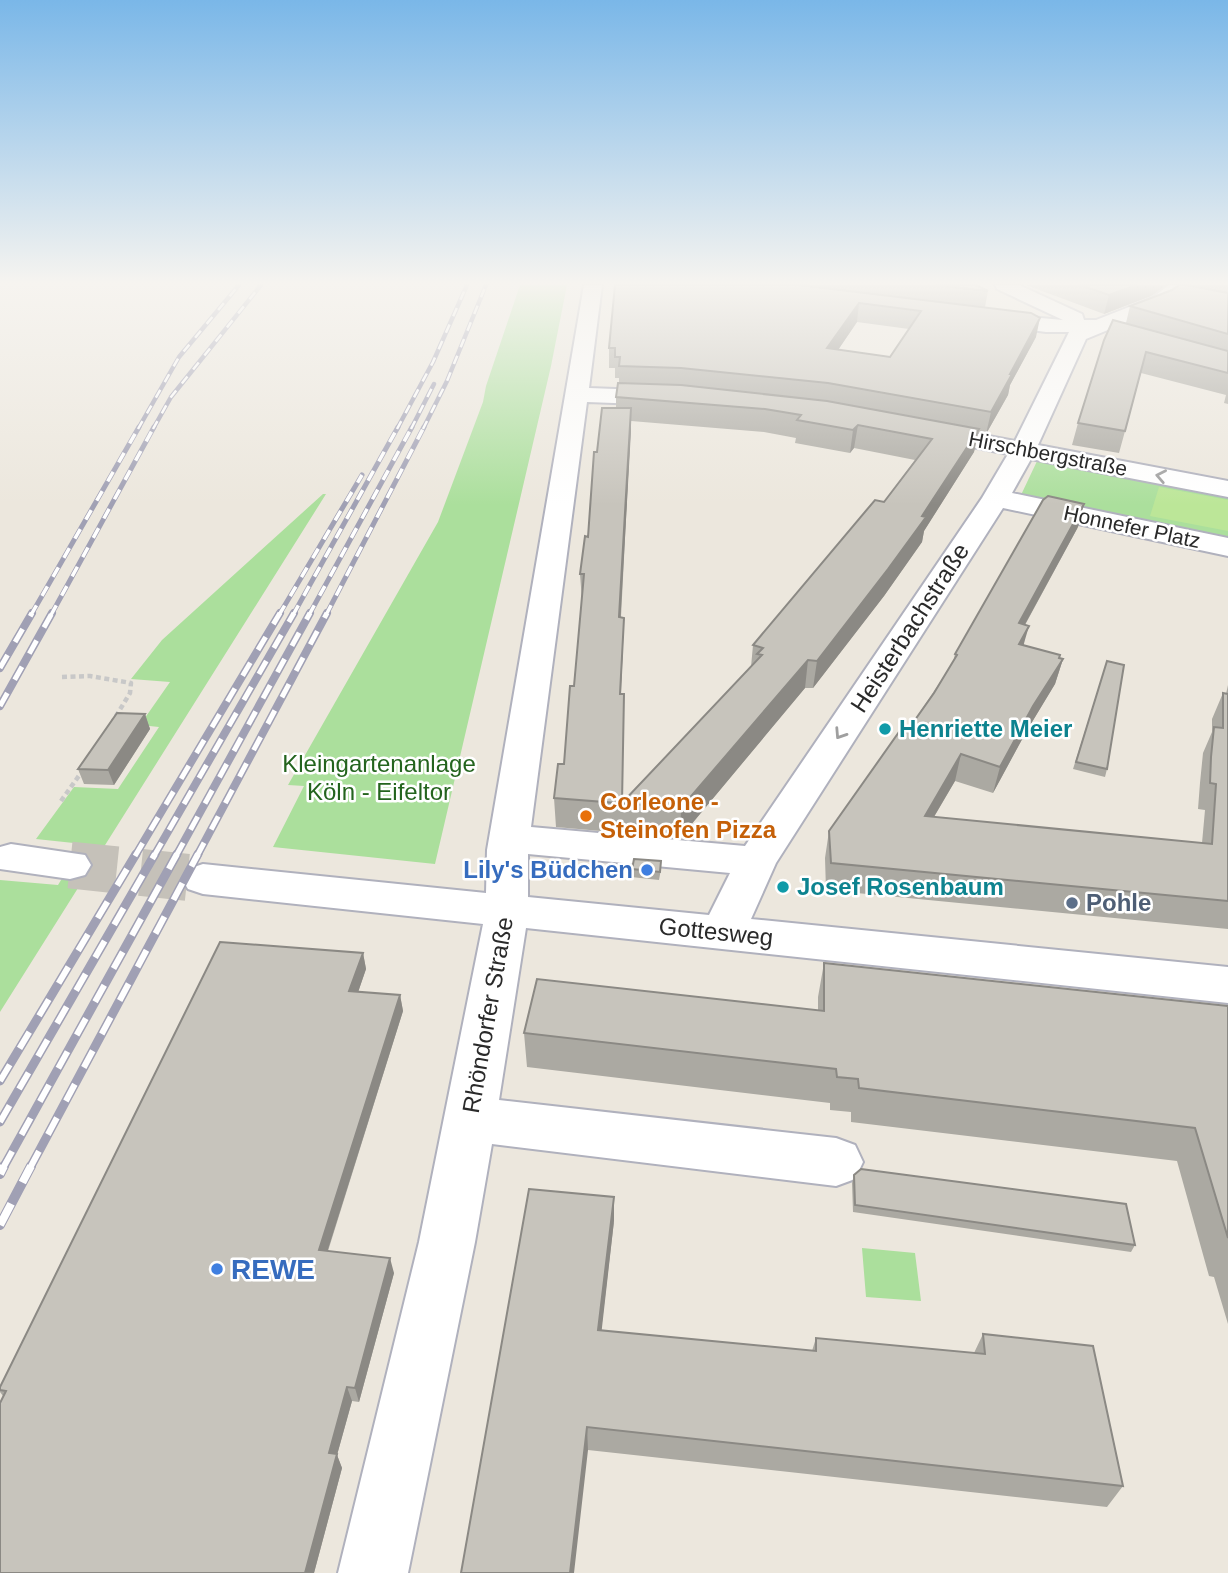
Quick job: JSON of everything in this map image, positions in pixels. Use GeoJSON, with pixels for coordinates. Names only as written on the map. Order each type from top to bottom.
{"type":"FeatureCollection","features":[{"type":"Feature","properties":{"kind":"street","name":"Rhöndorfer Straße"},"geometry":{"type":"LineString","coordinates":[[373,1573],[447,1242],[507,911],[506,866],[509,839],[582,358]]}},
{"type":"Feature","properties":{"kind":"street","name":"Heisterbachstraße"},"geometry":{"type":"LineString","coordinates":[[723,933],[756,861],[996,498],[1024,449],[1066,358]]}},
{"type":"Feature","properties":{"kind":"street"},"geometry":{"type":"LineString","coordinates":[[576,394],[693,399]]}},
{"type":"Feature","properties":{"kind":"street","name":"Hirschbergstraße"},"geometry":{"type":"LineString","coordinates":[[908,428],[1228,489]]}},
{"type":"Feature","properties":{"kind":"street","name":"Honnefer Platz"},"geometry":{"type":"LineString","coordinates":[[996,498],[1228,547]]}},
{"type":"Feature","properties":{"kind":"street"},"geometry":{"type":"LineString","coordinates":[[509,839],[756,861]]}},
{"type":"Feature","properties":{"kind":"street"},"geometry":{"type":"LineString","coordinates":[[11,858],[70,865]]}},
{"type":"Feature","properties":{"kind":"street","name":"Gottesweg"},"geometry":{"type":"LineString","coordinates":[[204,879],[1228,985]]}},
{"type":"Feature","properties":{"kind":"street"},"geometry":{"type":"LineString","coordinates":[[470,1119],[836,1162]]}},
{"type":"Feature","properties":{"kind":"path"},"geometry":{"type":"LineString","coordinates":[[62,677],[121,678],[131,683],[130,693],[113,717],[112,727]]}},
{"type":"Feature","properties":{"kind":"path"},"geometry":{"type":"LineString","coordinates":[[61,801],[90,760]]}},
{"type":"Feature","properties":{"kind":"green space","name":"Kleingartenanlage Köln - Eifeltor"},"geometry":{"type":"Polygon","coordinates":[[[495,358],[552,358],[435,864],[273,847],[304,786],[288,785],[438,522],[483,402],[495,358]]]}},
{"type":"Feature","properties":{"kind":"green space"},"geometry":{"type":"Polygon","coordinates":[[[1038,459],[1228,494],[1228,537],[1021,495],[1038,459]]]}},
{"type":"Feature","properties":{"kind":"green space"},"geometry":{"type":"Polygon","coordinates":[[[1159,487],[1228,500],[1228,531],[1150,516],[1159,487]]]}},
{"type":"Feature","properties":{"kind":"green space"},"geometry":{"type":"Polygon","coordinates":[[[326,494],[0,1012],[0,880],[58,885],[83,844],[36,839],[74,787],[118,789],[159,727],[140,725],[170,682],[131,679],[162,640],[326,494]]]}},
{"type":"Feature","properties":{"kind":"green space"},"geometry":{"type":"Polygon","coordinates":[[[862,1248],[915,1253],[921,1301],[866,1297],[862,1248]]]}},
{"type":"Feature","properties":{"kind":"building"},"geometry":{"type":"Polygon","coordinates":[[[620,358],[1018,358],[991,412],[828,383],[681,368],[619,366],[620,358]]]}},
{"type":"Feature","properties":{"kind":"building"},"geometry":{"type":"Polygon","coordinates":[[[1098,358],[1144,358],[1125,431],[1078,423],[1098,358]]]}},
{"type":"Feature","properties":{"kind":"building"},"geometry":{"type":"Polygon","coordinates":[[[1171,358],[1228,358],[1228,373],[1171,358]]]}},
{"type":"Feature","properties":{"kind":"building"},"geometry":{"type":"Polygon","coordinates":[[[618,383],[681,385],[827,401],[979,429],[922,516],[926,517],[817,661],[808,660],[681,808],[554,798],[558,764],[564,764],[570,686],[574,686],[584,574],[580,574],[585,536],[588,537],[594,452],[597,452],[602,408],[631,408],[619,617],[624,618],[620,694],[624,694],[622,803],[762,655],[757,654],[763,648],[753,645],[875,500],[884,502],[932,439],[858,425],[853,430],[797,420],[801,415],[765,409],[616,397],[618,383]]]}},
{"type":"Feature","properties":{"kind":"building"},"geometry":{"type":"Polygon","coordinates":[[[1048,496],[1084,504],[1019,623],[1029,626],[1019,644],[1060,655],[1059,658],[1063,659],[1033,706],[1000,767],[961,754],[925,816],[1212,844],[1216,784],[1210,783],[1214,727],[1223,728],[1223,693],[1228,694],[1228,901],[831,863],[829,831],[899,732],[905,734],[934,693],[1043,500],[1048,496]]]}},
{"type":"Feature","properties":{"kind":"building"},"geometry":{"type":"Polygon","coordinates":[[[1107,661],[1124,665],[1107,769],[1076,762],[1107,661]]]}},
{"type":"Feature","properties":{"kind":"building"},"geometry":{"type":"Polygon","coordinates":[[[117,713],[145,714],[108,770],[78,769],[117,713]]]}},
{"type":"Feature","properties":{"kind":"building"},"geometry":{"type":"Polygon","coordinates":[[[634,859],[661,861],[660,872],[632,869],[634,859]]]}},
{"type":"Feature","properties":{"kind":"building","name":"REWE"},"geometry":{"type":"Polygon","coordinates":[[[220,942],[363,953],[349,991],[400,995],[319,1250],[390,1258],[355,1388],[347,1387],[329,1453],[337,1454],[305,1573],[0,1573],[0,1403],[6,1391],[0,1390],[0,1387],[220,942]]]}},
{"type":"Feature","properties":{"kind":"building"},"geometry":{"type":"Polygon","coordinates":[[[824,963],[1228,1006],[1228,1238],[1195,1128],[859,1088],[858,1079],[837,1077],[836,1069],[524,1033],[537,979],[824,1011],[824,963]]]}},
{"type":"Feature","properties":{"kind":"building"},"geometry":{"type":"Polygon","coordinates":[[[861,1169],[1126,1204],[1135,1245],[855,1205],[854,1175],[861,1169]]]}},
{"type":"Feature","properties":{"kind":"building"},"geometry":{"type":"Polygon","coordinates":[[[529,1189],[614,1197],[598,1330],[816,1351],[816,1338],[985,1354],[983,1334],[1093,1346],[1123,1486],[587,1427],[570,1573],[461,1573],[529,1189]]]}},
{"type":"Feature","properties":{"kind":"tunnel"},"geometry":{"type":"LineString","coordinates":[[70,865],[203,879]]}},
{"type":"Feature","properties":{"kind":"railway"},"geometry":{"type":"LineString","coordinates":[[138,429],[178,358]]}},
{"type":"Feature","properties":{"kind":"railway"},"geometry":{"type":"LineString","coordinates":[[153,429],[171,397],[202,358]]}},
{"type":"Feature","properties":{"kind":"railway"},"geometry":{"type":"LineString","coordinates":[[397,429],[435,358]]}},
{"type":"Feature","properties":{"kind":"railway"},"geometry":{"type":"LineString","coordinates":[[424,427],[456,358]]}},
{"type":"Feature","properties":{"kind":"railway"},"geometry":{"type":"LineString","coordinates":[[411,429],[434,384]]}},
{"type":"Feature","properties":{"kind":"railway"},"geometry":{"type":"LineString","coordinates":[[31,615],[139,427]]}},
{"type":"Feature","properties":{"kind":"railway"},"geometry":{"type":"LineString","coordinates":[[51,615],[154,427]]}},
{"type":"Feature","properties":{"kind":"railway"},"geometry":{"type":"LineString","coordinates":[[293,615],[398,427]]}},
{"type":"Feature","properties":{"kind":"railway"},"geometry":{"type":"LineString","coordinates":[[309,615],[412,427]]}},
{"type":"Feature","properties":{"kind":"railway"},"geometry":{"type":"LineString","coordinates":[[326,615],[424,427]]}},
{"type":"Feature","properties":{"kind":"railway"},"geometry":{"type":"LineString","coordinates":[[279,615],[362,475]]}},
{"type":"Feature","properties":{"kind":"railway"},"geometry":{"type":"LineString","coordinates":[[0,668],[32,613]]}},
{"type":"Feature","properties":{"kind":"railway"},"geometry":{"type":"LineString","coordinates":[[0,706],[52,613]]}},
{"type":"Feature","properties":{"kind":"railway"},"geometry":{"type":"LineString","coordinates":[[135,856],[280,613]]}},
{"type":"Feature","properties":{"kind":"railway"},"geometry":{"type":"LineString","coordinates":[[154,856],[294,613]]}},
{"type":"Feature","properties":{"kind":"railway"},"geometry":{"type":"LineString","coordinates":[[176,856],[310,613]]}},
{"type":"Feature","properties":{"kind":"railway"},"geometry":{"type":"LineString","coordinates":[[197,856],[327,613]]}},
{"type":"Feature","properties":{"kind":"railway"},"geometry":{"type":"LineString","coordinates":[[0,1081],[136,854]]}},
{"type":"Feature","properties":{"kind":"railway"},"geometry":{"type":"LineString","coordinates":[[0,1122],[155,854]]}},
{"type":"Feature","properties":{"kind":"railway"},"geometry":{"type":"LineString","coordinates":[[3,1168],[177,854]]}},
{"type":"Feature","properties":{"kind":"railway"},"geometry":{"type":"LineString","coordinates":[[30,1168],[198,854]]}},
{"type":"Feature","properties":{"kind":"railway"},"geometry":{"type":"LineString","coordinates":[[0,1225],[31,1166]]}},
{"type":"Feature","properties":{"kind":"railway"},"geometry":{"type":"LineString","coordinates":[[0,1174],[3,1168]]}},
{"type":"Feature","properties":{"kind":"place","name":"Henriette Meier"},"geometry":{"type":"Point","coordinates":[885,729]}},
{"type":"Feature","properties":{"kind":"place","name":"Corleone - Steinofen Pizza"},"geometry":{"type":"Point","coordinates":[586,816]}},
{"type":"Feature","properties":{"kind":"place","name":"Lily's Büdchen"},"geometry":{"type":"Point","coordinates":[647,870]}},
{"type":"Feature","properties":{"kind":"place","name":"Josef Rosenbaum"},"geometry":{"type":"Point","coordinates":[783,887]}},
{"type":"Feature","properties":{"kind":"place","name":"Pohle"},"geometry":{"type":"Point","coordinates":[1072,903]}},
{"type":"Feature","properties":{"kind":"place","name":"REWE"},"geometry":{"type":"Point","coordinates":[217,1269]}}]}
